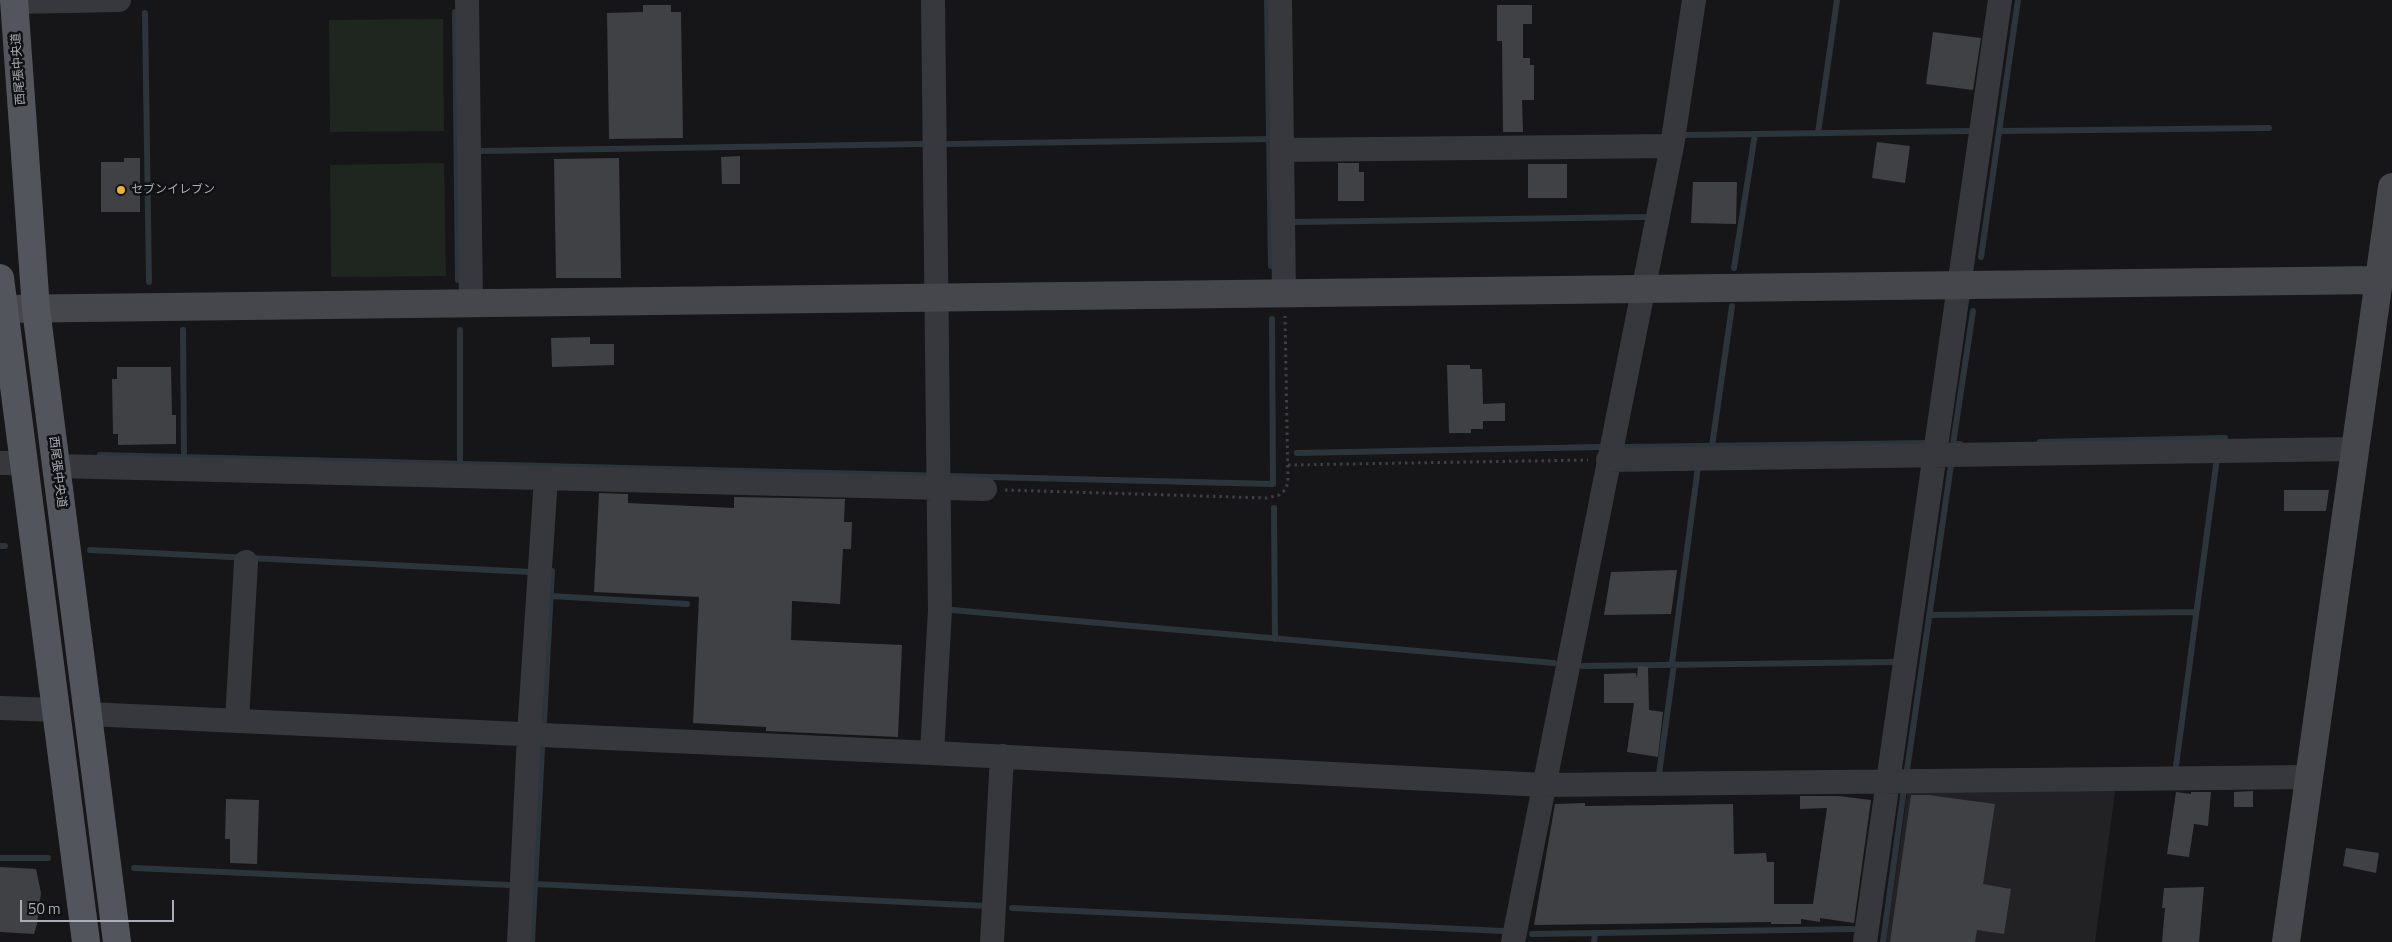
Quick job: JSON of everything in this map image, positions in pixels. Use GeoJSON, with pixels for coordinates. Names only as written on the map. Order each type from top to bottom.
{"type":"FeatureCollection","features":[{"type":"Feature","properties":{"kind":"main road","name":"西尾張中央道"},"geometry":{"type":"LineString","coordinates":[[14,1],[36,309],[117,942]]}},
{"type":"Feature","properties":{"kind":"main road"},"geometry":{"type":"LineString","coordinates":[[0,278],[12,463],[56,710],[86,942]]}},
{"type":"Feature","properties":{"kind":"street"},"geometry":{"type":"LineString","coordinates":[[14,1],[119,0]]}},
{"type":"Feature","properties":{"kind":"street"},"geometry":{"type":"LineString","coordinates":[[467,0],[470,304]]}},
{"type":"Feature","properties":{"kind":"street"},"geometry":{"type":"LineString","coordinates":[[932,753],[940,610],[937,480],[933,0]]}},
{"type":"Feature","properties":{"kind":"street"},"geometry":{"type":"LineString","coordinates":[[1280,0],[1284,294]]}},
{"type":"Feature","properties":{"kind":"street"},"geometry":{"type":"LineString","coordinates":[[1513,942],[1672,146],[1694,0]]}},
{"type":"Feature","properties":{"kind":"street"},"geometry":{"type":"LineString","coordinates":[[1865,942],[1961,286],[2000,0]]}},
{"type":"Feature","properties":{"kind":"street"},"geometry":{"type":"LineString","coordinates":[[1282,150],[1672,146]]}},
{"type":"Feature","properties":{"kind":"street"},"geometry":{"type":"LineString","coordinates":[[2286,942],[2392,187]]}},
{"type":"Feature","properties":{"kind":"street"},"geometry":{"type":"LineString","coordinates":[[2,309],[2379,280]]}},
{"type":"Feature","properties":{"kind":"street"},"geometry":{"type":"LineString","coordinates":[[1608,460],[1936,454],[2354,450]]}},
{"type":"Feature","properties":{"kind":"street"},"geometry":{"type":"LineString","coordinates":[[56,466],[546,478],[937,480],[985,489]]}},
{"type":"Feature","properties":{"kind":"street"},"geometry":{"type":"LineString","coordinates":[[519,942],[546,478]]}},
{"type":"Feature","properties":{"kind":"street"},"geometry":{"type":"LineString","coordinates":[[237,721],[246,562]]}},
{"type":"Feature","properties":{"kind":"street"},"geometry":{"type":"LineString","coordinates":[[0,708],[56,710]]}},
{"type":"Feature","properties":{"kind":"street"},"geometry":{"type":"LineString","coordinates":[[88,714],[1002,756],[1543,785],[2310,777]]}},
{"type":"Feature","properties":{"kind":"street"},"geometry":{"type":"LineString","coordinates":[[992,942],[1002,756]]}},
{"type":"Feature","properties":{"kind":"path"},"geometry":{"type":"LineString","coordinates":[[985,489],[1267,498],[1279,495],[1285,490],[1288,483],[1284,294]]}},
{"type":"Feature","properties":{"kind":"path"},"geometry":{"type":"LineString","coordinates":[[1288,465],[1608,460]]}},
{"type":"Feature","properties":{"kind":"shaded area"},"geometry":{"type":"Polygon","coordinates":[[[443,19],[444,131],[330,132],[329,20],[443,19]]]}},
{"type":"Feature","properties":{"kind":"shaded area"},"geometry":{"type":"Polygon","coordinates":[[[444,163],[446,276],[331,277],[330,165],[444,163]]]}},
{"type":"Feature","properties":{"kind":"shaded area"},"geometry":{"type":"Polygon","coordinates":[[[2116,785],[2095,942],[1886,942],[1908,788],[2116,785]]]}},
{"type":"Feature","properties":{"kind":"building"},"geometry":{"type":"Polygon","coordinates":[[[643,5],[671,5],[671,12],[681,12],[683,138],[609,139],[607,13],[643,12],[643,5]]]}},
{"type":"Feature","properties":{"kind":"building"},"geometry":{"type":"Polygon","coordinates":[[[1497,5],[1532,5],[1532,24],[1523,24],[1523,58],[1530,58],[1530,65],[1534,65],[1534,100],[1522,100],[1523,132],[1503,132],[1502,41],[1497,41],[1497,5]]]}},
{"type":"Feature","properties":{"kind":"building"},"geometry":{"type":"Polygon","coordinates":[[[1933,32],[1981,38],[1973,90],[1926,84],[1933,32]]]}},
{"type":"Feature","properties":{"kind":"building"},"geometry":{"type":"Polygon","coordinates":[[[1877,142],[1910,146],[1905,183],[1872,178],[1877,142]]]}},
{"type":"Feature","properties":{"kind":"building"},"geometry":{"type":"Polygon","coordinates":[[[740,156],[740,184],[722,184],[721,157],[740,156]]]}},
{"type":"Feature","properties":{"kind":"building"},"geometry":{"type":"Polygon","coordinates":[[[124,158],[140,158],[140,212],[101,212],[101,162],[124,162],[124,158]]]}},
{"type":"Feature","properties":{"kind":"building"},"geometry":{"type":"Polygon","coordinates":[[[619,158],[621,278],[556,278],[554,159],[619,158]]]}},
{"type":"Feature","properties":{"kind":"building"},"geometry":{"type":"Polygon","coordinates":[[[1338,163],[1359,163],[1359,172],[1364,172],[1364,201],[1338,201],[1338,163]]]}},
{"type":"Feature","properties":{"kind":"building"},"geometry":{"type":"Polygon","coordinates":[[[1528,164],[1567,164],[1567,198],[1528,198],[1528,164]]]}},
{"type":"Feature","properties":{"kind":"building"},"geometry":{"type":"Polygon","coordinates":[[[1693,182],[1737,182],[1736,224],[1691,223],[1693,182]]]}},
{"type":"Feature","properties":{"kind":"building"},"geometry":{"type":"Polygon","coordinates":[[[590,337],[590,344],[614,344],[614,365],[552,367],[551,338],[590,337]]]}},
{"type":"Feature","properties":{"kind":"building"},"geometry":{"type":"Polygon","coordinates":[[[1447,365],[1470,365],[1470,369],[1482,369],[1483,404],[1505,403],[1505,421],[1483,421],[1483,429],[1471,429],[1471,433],[1449,433],[1447,365]]]}},
{"type":"Feature","properties":{"kind":"building"},"geometry":{"type":"Polygon","coordinates":[[[117,367],[171,367],[172,415],[176,415],[176,444],[118,445],[118,434],[113,434],[112,379],[117,379],[117,367]]]}},
{"type":"Feature","properties":{"kind":"building"},"geometry":{"type":"Polygon","coordinates":[[[2284,490],[2329,490],[2326,511],[2284,511],[2284,490]]]}},
{"type":"Feature","properties":{"kind":"building"},"geometry":{"type":"Polygon","coordinates":[[[599,493],[628,494],[628,503],[734,508],[734,497],[845,499],[844,522],[852,522],[851,549],[843,549],[840,604],[792,601],[791,640],[902,645],[898,737],[766,731],[766,727],[693,723],[699,597],[594,592],[599,493]]]}},
{"type":"Feature","properties":{"kind":"building"},"geometry":{"type":"Polygon","coordinates":[[[1677,570],[1671,614],[1604,615],[1611,572],[1677,570]]]}},
{"type":"Feature","properties":{"kind":"building"},"geometry":{"type":"Polygon","coordinates":[[[1638,666],[1648,667],[1649,710],[1663,712],[1658,757],[1627,752],[1634,703],[1604,703],[1604,674],[1636,673],[1637,678],[1638,666]]]}},
{"type":"Feature","properties":{"kind":"building"},"geometry":{"type":"Polygon","coordinates":[[[2253,791],[2253,807],[2234,807],[2234,792],[2253,791]]]}},
{"type":"Feature","properties":{"kind":"building"},"geometry":{"type":"Polygon","coordinates":[[[2176,792],[2191,794],[2191,792],[2211,792],[2208,826],[2194,824],[2189,857],[2167,854],[2176,792]]]}},
{"type":"Feature","properties":{"kind":"building"},"geometry":{"type":"Polygon","coordinates":[[[1911,795],[1928,795],[1995,804],[1983,884],[2011,889],[2004,934],[1977,930],[1975,942],[1890,942],[1911,795]]]}},
{"type":"Feature","properties":{"kind":"building"},"geometry":{"type":"Polygon","coordinates":[[[1800,796],[1839,796],[1871,800],[1854,923],[1820,918],[1820,922],[1801,919],[1801,924],[1771,924],[1771,922],[1534,925],[1555,804],[1585,803],[1585,806],[1733,804],[1734,854],[1766,853],[1767,862],[1774,862],[1774,904],[1813,904],[1827,808],[1800,809],[1800,796]]]}},
{"type":"Feature","properties":{"kind":"building"},"geometry":{"type":"Polygon","coordinates":[[[226,799],[259,800],[257,864],[230,863],[230,839],[225,839],[226,799]]]}},
{"type":"Feature","properties":{"kind":"building"},"geometry":{"type":"Polygon","coordinates":[[[2346,848],[2379,853],[2376,873],[2343,866],[2346,848]]]}},
{"type":"Feature","properties":{"kind":"building"},"geometry":{"type":"Polygon","coordinates":[[[0,867],[36,869],[41,893],[34,934],[0,932],[0,867]]]}},
{"type":"Feature","properties":{"kind":"building"},"geometry":{"type":"Polygon","coordinates":[[[2204,887],[2199,942],[2162,942],[2165,908],[2162,908],[2164,888],[2204,887]]]}},
{"type":"Feature","properties":{"kind":"waterway"},"geometry":{"type":"LineString","coordinates":[[1267,0],[1271,266]]}},
{"type":"Feature","properties":{"kind":"waterway"},"geometry":{"type":"LineString","coordinates":[[1818,133],[1837,0]]}},
{"type":"Feature","properties":{"kind":"waterway"},"geometry":{"type":"LineString","coordinates":[[1981,257],[2018,0]]}},
{"type":"Feature","properties":{"kind":"waterway"},"geometry":{"type":"LineString","coordinates":[[455,12],[458,280]]}},
{"type":"Feature","properties":{"kind":"waterway"},"geometry":{"type":"LineString","coordinates":[[145,13],[149,282]]}},
{"type":"Feature","properties":{"kind":"waterway"},"geometry":{"type":"LineString","coordinates":[[1999,131],[2269,128]]}},
{"type":"Feature","properties":{"kind":"waterway"},"geometry":{"type":"LineString","coordinates":[[1685,135],[1970,131]]}},
{"type":"Feature","properties":{"kind":"waterway"},"geometry":{"type":"LineString","coordinates":[[1734,268],[1755,134]]}},
{"type":"Feature","properties":{"kind":"waterway"},"geometry":{"type":"LineString","coordinates":[[946,144],[1276,139]]}},
{"type":"Feature","properties":{"kind":"waterway"},"geometry":{"type":"LineString","coordinates":[[480,151],[924,144]]}},
{"type":"Feature","properties":{"kind":"waterway"},"geometry":{"type":"LineString","coordinates":[[1293,222],[1645,217]]}},
{"type":"Feature","properties":{"kind":"waterway"},"geometry":{"type":"LineString","coordinates":[[1712,446],[1732,306]]}},
{"type":"Feature","properties":{"kind":"waterway"},"geometry":{"type":"LineString","coordinates":[[1960,444],[1953,444],[1973,311]]}},
{"type":"Feature","properties":{"kind":"waterway"},"geometry":{"type":"LineString","coordinates":[[100,455],[1273,484],[1272,319]]}},
{"type":"Feature","properties":{"kind":"waterway"},"geometry":{"type":"LineString","coordinates":[[183,330],[184,457]]}},
{"type":"Feature","properties":{"kind":"waterway"},"geometry":{"type":"LineString","coordinates":[[460,330],[460,463]]}},
{"type":"Feature","properties":{"kind":"waterway"},"geometry":{"type":"LineString","coordinates":[[2040,442],[2225,438]]}},
{"type":"Feature","properties":{"kind":"waterway"},"geometry":{"type":"LineString","coordinates":[[1625,447],[1930,443]]}},
{"type":"Feature","properties":{"kind":"waterway"},"geometry":{"type":"LineString","coordinates":[[1297,453],[1600,447]]}},
{"type":"Feature","properties":{"kind":"waterway"},"geometry":{"type":"LineString","coordinates":[[2176,766],[2217,458]]}},
{"type":"Feature","properties":{"kind":"waterway"},"geometry":{"type":"LineString","coordinates":[[1907,770],[1951,465]]}},
{"type":"Feature","properties":{"kind":"waterway"},"geometry":{"type":"LineString","coordinates":[[1672,663],[1698,467]]}},
{"type":"Feature","properties":{"kind":"waterway"},"geometry":{"type":"LineString","coordinates":[[1274,508],[1275,639]]}},
{"type":"Feature","properties":{"kind":"waterway"},"geometry":{"type":"LineString","coordinates":[[0,546],[5,546]]}},
{"type":"Feature","properties":{"kind":"waterway"},"geometry":{"type":"LineString","coordinates":[[90,550],[531,572]]}},
{"type":"Feature","properties":{"kind":"waterway"},"geometry":{"type":"LineString","coordinates":[[544,721],[552,571]]}},
{"type":"Feature","properties":{"kind":"waterway"},"geometry":{"type":"LineString","coordinates":[[551,596],[687,604]]}},
{"type":"Feature","properties":{"kind":"waterway"},"geometry":{"type":"LineString","coordinates":[[952,610],[1554,663]]}},
{"type":"Feature","properties":{"kind":"waterway"},"geometry":{"type":"LineString","coordinates":[[1929,615],[2196,612]]}},
{"type":"Feature","properties":{"kind":"waterway"},"geometry":{"type":"LineString","coordinates":[[1582,666],[1894,662]]}},
{"type":"Feature","properties":{"kind":"waterway"},"geometry":{"type":"LineString","coordinates":[[1659,774],[1674,664]]}},
{"type":"Feature","properties":{"kind":"waterway"},"geometry":{"type":"LineString","coordinates":[[532,942],[542,748]]}},
{"type":"Feature","properties":{"kind":"waterway"},"geometry":{"type":"LineString","coordinates":[[1883,942],[1904,789]]}},
{"type":"Feature","properties":{"kind":"waterway"},"geometry":{"type":"LineString","coordinates":[[0,858],[48,858]]}},
{"type":"Feature","properties":{"kind":"waterway"},"geometry":{"type":"LineString","coordinates":[[134,868],[509,885]]}},
{"type":"Feature","properties":{"kind":"waterway"},"geometry":{"type":"LineString","coordinates":[[535,884],[986,906]]}},
{"type":"Feature","properties":{"kind":"waterway"},"geometry":{"type":"LineString","coordinates":[[1012,908],[1503,931]]}},
{"type":"Feature","properties":{"kind":"waterway"},"geometry":{"type":"LineString","coordinates":[[1532,934],[1853,929]]}},
{"type":"Feature","properties":{"kind":"waterway"},"geometry":{"type":"LineString","coordinates":[[1594,942],[1595,933]]}},
{"type":"Feature","properties":{"kind":"place","name":"セブンイレブン"},"geometry":{"type":"Point","coordinates":[121,190]}}]}
